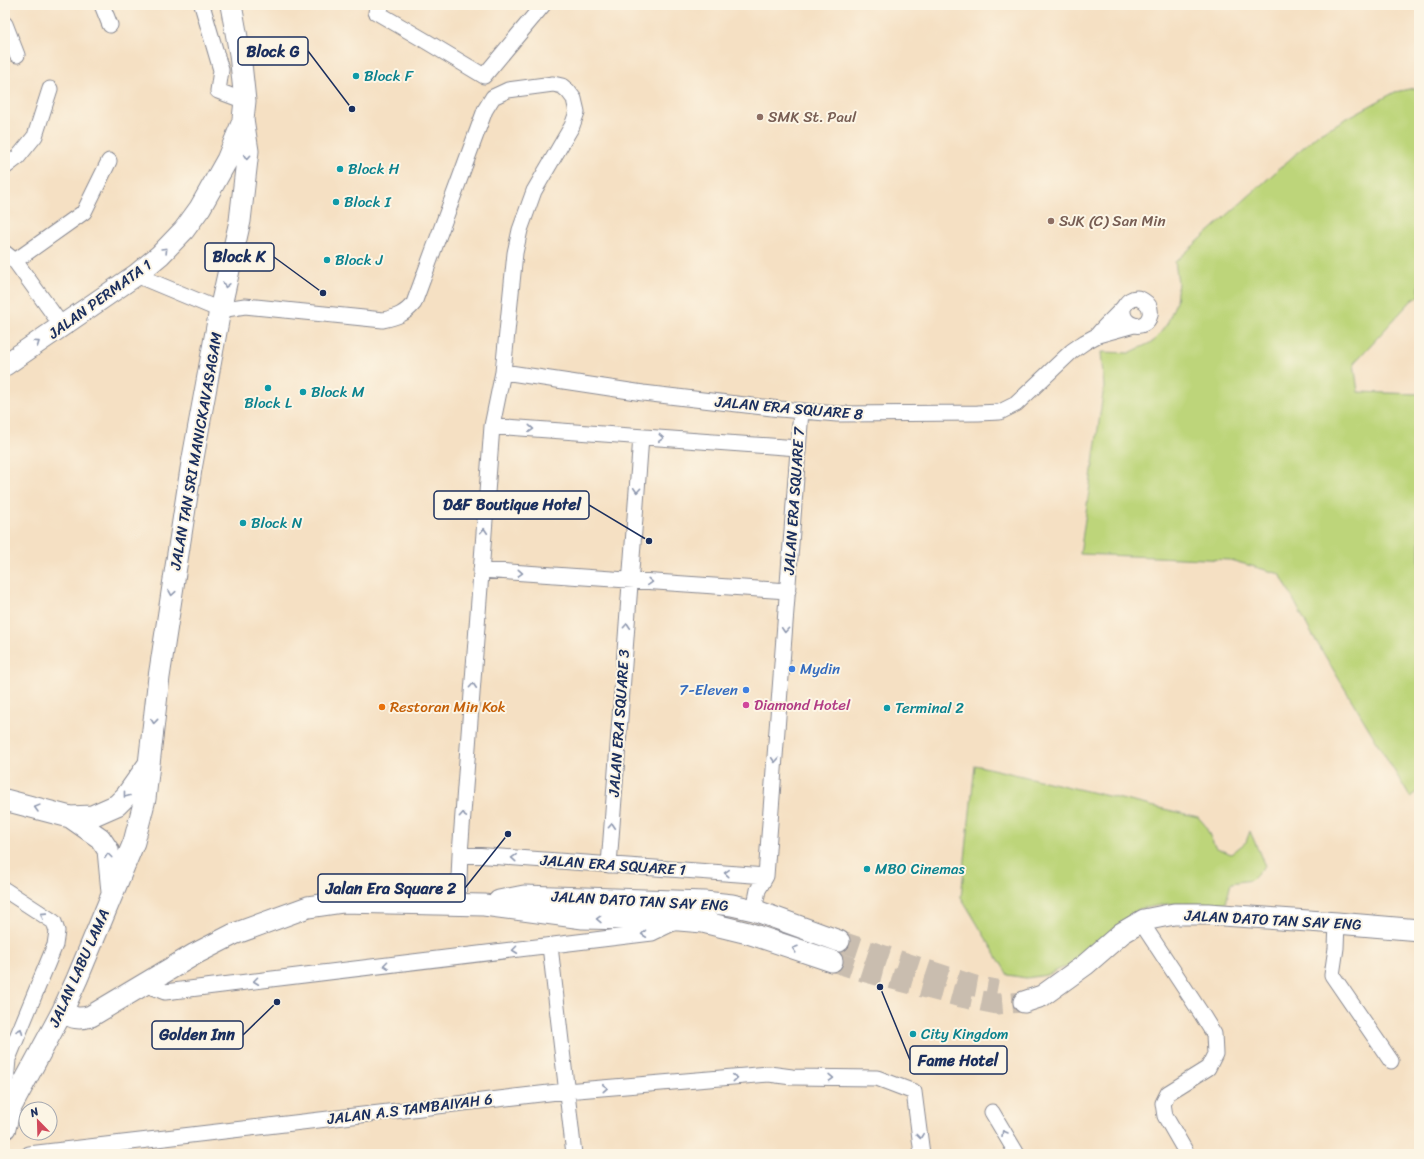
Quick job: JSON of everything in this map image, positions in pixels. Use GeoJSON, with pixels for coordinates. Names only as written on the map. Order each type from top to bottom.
{"type":"FeatureCollection","features":[{"type":"Feature","properties":{"kind":"main road","name":"JALAN TAN SRI MANICKAVASAGAM"},"geometry":{"type":"LineString","coordinates":[[112,894],[134,842],[145,799],[158,677],[191,469],[220,310],[240,221],[248,151],[240,54],[231,5]]}},
{"type":"Feature","properties":{"kind":"main road","name":"JALAN PERMATA 1"},"geometry":{"type":"LineString","coordinates":[[5,365],[136,275],[160,255],[184,230],[200,208],[227,160],[244,110]]}},
{"type":"Feature","properties":{"kind":"main road","name":"JALAN LABU LAMA"},"geometry":{"type":"LineString","coordinates":[[5,800],[70,817],[92,816],[117,805],[126,796],[149,763]]}},
{"type":"Feature","properties":{"kind":"main road","name":"JALAN LABU LAMA"},"geometry":{"type":"LineString","coordinates":[[8,1118],[42,1048],[62,1012],[112,894],[108,850],[100,838],[70,817]]}},
{"type":"Feature","properties":{"kind":"main road","name":"JALAN DATO TAN SAY ENG"},"geometry":{"type":"LineString","coordinates":[[484,905],[524,896],[704,902],[732,905],[754,910],[839,940]]}},
{"type":"Feature","properties":{"kind":"main road","name":"JALAN DATO TAN SAY ENG"},"geometry":{"type":"LineString","coordinates":[[42,1048],[144,984],[195,954],[234,934],[308,907],[342,902],[484,905],[583,918],[703,922],[748,933],[832,961]]}},
{"type":"Feature","properties":{"kind":"main road","name":"JALAN DATO TAN SAY ENG"},"geometry":{"type":"LineString","coordinates":[[1024,996],[1042,996],[1086,965],[1122,933],[1144,920],[1174,914],[1201,914],[1419,930]]}},
{"type":"Feature","properties":{"kind":"main road"},"geometry":{"type":"LineString","coordinates":[[62,1012],[82,1019],[91,1016]]}},
{"type":"Feature","properties":{"kind":"street"},"geometry":{"type":"LineString","coordinates":[[102,5],[110,25]]}},
{"type":"Feature","properties":{"kind":"street"},"geometry":{"type":"LineString","coordinates":[[202,5],[220,70],[218,91],[244,110]]}},
{"type":"Feature","properties":{"kind":"street"},"geometry":{"type":"LineString","coordinates":[[379,9],[484,76],[543,5]]}},
{"type":"Feature","properties":{"kind":"street"},"geometry":{"type":"LineString","coordinates":[[5,24],[17,55]]}},
{"type":"Feature","properties":{"kind":"street"},"geometry":{"type":"LineString","coordinates":[[136,275],[220,310],[245,306],[383,320],[394,318],[407,311],[414,303],[484,110],[493,97],[508,90],[554,84],[562,86],[574,99],[577,112],[572,126],[534,191],[520,230],[515,253],[503,372],[492,426],[460,854],[458,904]]}},
{"type":"Feature","properties":{"kind":"street"},"geometry":{"type":"LineString","coordinates":[[5,167],[18,157],[35,136],[50,89]]}},
{"type":"Feature","properties":{"kind":"street"},"geometry":{"type":"LineString","coordinates":[[62,326],[10,257],[84,212],[109,161]]}},
{"type":"Feature","properties":{"kind":"street","name":"JALAN ERA SQUARE 8"},"geometry":{"type":"LineString","coordinates":[[503,372],[643,394],[837,414],[1000,412],[1016,404],[1072,351],[1085,342],[1098,335],[1146,322],[1150,314],[1149,306],[1143,300],[1135,298],[1126,303],[1123,308],[1104,326],[1098,335]]}},
{"type":"Feature","properties":{"kind":"street"},"geometry":{"type":"LineString","coordinates":[[1123,308],[1126,321],[1134,325]]}},
{"type":"Feature","properties":{"kind":"street","name":"JALAN ERA SQUARE 7"},"geometry":{"type":"LineString","coordinates":[[766,876],[801,411]]}},
{"type":"Feature","properties":{"kind":"street"},"geometry":{"type":"LineString","coordinates":[[492,426],[798,448]]}},
{"type":"Feature","properties":{"kind":"street","name":"JALAN ERA SQUARE 3"},"geometry":{"type":"LineString","coordinates":[[609,865],[641,437]]}},
{"type":"Feature","properties":{"kind":"street"},"geometry":{"type":"LineString","coordinates":[[482,570],[788,591]]}},
{"type":"Feature","properties":{"kind":"street","name":"JALAN ERA SQUARE 1"},"geometry":{"type":"LineString","coordinates":[[460,854],[766,876]]}},
{"type":"Feature","properties":{"kind":"street"},"geometry":{"type":"LineString","coordinates":[[754,910],[758,890],[766,876]]}},
{"type":"Feature","properties":{"kind":"street"},"geometry":{"type":"LineString","coordinates":[[5,890],[54,922],[57,931],[56,945],[8,1059],[6,1082],[8,1118]]}},
{"type":"Feature","properties":{"kind":"street"},"geometry":{"type":"LineString","coordinates":[[144,984],[165,992],[550,946],[652,933],[679,920]]}},
{"type":"Feature","properties":{"kind":"street"},"geometry":{"type":"LineString","coordinates":[[1141,922],[1214,1034],[1215,1054],[1208,1068],[1168,1093],[1163,1103],[1165,1116],[1188,1154]]}},
{"type":"Feature","properties":{"kind":"street"},"geometry":{"type":"LineString","coordinates":[[1337,923],[1336,948],[1332,975],[1391,1061]]}},
{"type":"Feature","properties":{"kind":"street"},"geometry":{"type":"LineString","coordinates":[[550,946],[574,1154]]}},
{"type":"Feature","properties":{"kind":"street","name":"JALAN A.S TAMBAIYAH 6"},"geometry":{"type":"LineString","coordinates":[[28,1154],[566,1090],[769,1074],[792,1077],[877,1078],[914,1092],[922,1154]]}},
{"type":"Feature","properties":{"kind":"street"},"geometry":{"type":"LineString","coordinates":[[992,1112],[1017,1154]]}},
{"type":"Feature","properties":{"kind":"green space"},"geometry":{"type":"Polygon","coordinates":[[[1419,87],[1419,297],[1412,300],[1354,363],[1358,392],[1419,394],[1419,790],[1410,797],[1310,631],[1280,574],[1230,560],[1080,554],[1104,387],[1101,352],[1129,353],[1154,341],[1167,324],[1176,302],[1178,282],[1175,262],[1318,134],[1395,92],[1419,87]]]}},
{"type":"Feature","properties":{"kind":"green space"},"geometry":{"type":"Polygon","coordinates":[[[975,765],[1198,817],[1205,825],[1215,847],[1231,854],[1246,842],[1250,831],[1265,866],[1251,880],[1231,883],[1226,903],[1167,904],[1139,909],[1067,966],[1047,975],[1026,978],[1008,975],[961,897],[975,765]]]}},
{"type":"Feature","properties":{"kind":"tunnel"},"geometry":{"type":"LineString","coordinates":[[839,941],[975,986],[997,990]]}},
{"type":"Feature","properties":{"kind":"tunnel"},"geometry":{"type":"LineString","coordinates":[[832,961],[863,971],[961,997],[997,1004],[1024,1002]]}},
{"type":"Feature","properties":{"kind":"place","name":"Block F"},"geometry":{"type":"Point","coordinates":[356,76]}},
{"type":"Feature","properties":{"kind":"place","name":"Block G"},"geometry":{"type":"Point","coordinates":[352,109]}},
{"type":"Feature","properties":{"kind":"place","name":"SMK St. Paul"},"geometry":{"type":"Point","coordinates":[760,117]}},
{"type":"Feature","properties":{"kind":"place","name":"Block H"},"geometry":{"type":"Point","coordinates":[340,169]}},
{"type":"Feature","properties":{"kind":"place","name":"Block I"},"geometry":{"type":"Point","coordinates":[336,202]}},
{"type":"Feature","properties":{"kind":"place","name":"SJK (C) San Min"},"geometry":{"type":"Point","coordinates":[1051,221]}},
{"type":"Feature","properties":{"kind":"place","name":"Block J"},"geometry":{"type":"Point","coordinates":[327,260]}},
{"type":"Feature","properties":{"kind":"place","name":"Block K"},"geometry":{"type":"Point","coordinates":[323,293]}},
{"type":"Feature","properties":{"kind":"place","name":"Block L"},"geometry":{"type":"Point","coordinates":[268,388]}},
{"type":"Feature","properties":{"kind":"place","name":"Block M"},"geometry":{"type":"Point","coordinates":[303,392]}},
{"type":"Feature","properties":{"kind":"place","name":"Block N"},"geometry":{"type":"Point","coordinates":[243,523]}},
{"type":"Feature","properties":{"kind":"place","name":"D&F Boutique Hotel"},"geometry":{"type":"Point","coordinates":[649,541]}},
{"type":"Feature","properties":{"kind":"place","name":"Mydin"},"geometry":{"type":"Point","coordinates":[792,669]}},
{"type":"Feature","properties":{"kind":"place","name":"7-Eleven"},"geometry":{"type":"Point","coordinates":[746,690]}},
{"type":"Feature","properties":{"kind":"place","name":"Diamond Hotel"},"geometry":{"type":"Point","coordinates":[746,705]}},
{"type":"Feature","properties":{"kind":"place","name":"Restoran Min Kok"},"geometry":{"type":"Point","coordinates":[382,707]}},
{"type":"Feature","properties":{"kind":"place","name":"Terminal 2"},"geometry":{"type":"Point","coordinates":[887,708]}},
{"type":"Feature","properties":{"kind":"place","name":"Jalan Era Square 2"},"geometry":{"type":"Point","coordinates":[508,834]}},
{"type":"Feature","properties":{"kind":"place","name":"MBO Cinemas"},"geometry":{"type":"Point","coordinates":[867,869]}},
{"type":"Feature","properties":{"kind":"place","name":"Fame Hotel"},"geometry":{"type":"Point","coordinates":[880,987]}},
{"type":"Feature","properties":{"kind":"place","name":"Golden Inn"},"geometry":{"type":"Point","coordinates":[277,1002]}},
{"type":"Feature","properties":{"kind":"place","name":"City Kingdom"},"geometry":{"type":"Point","coordinates":[913,1034]}}]}
